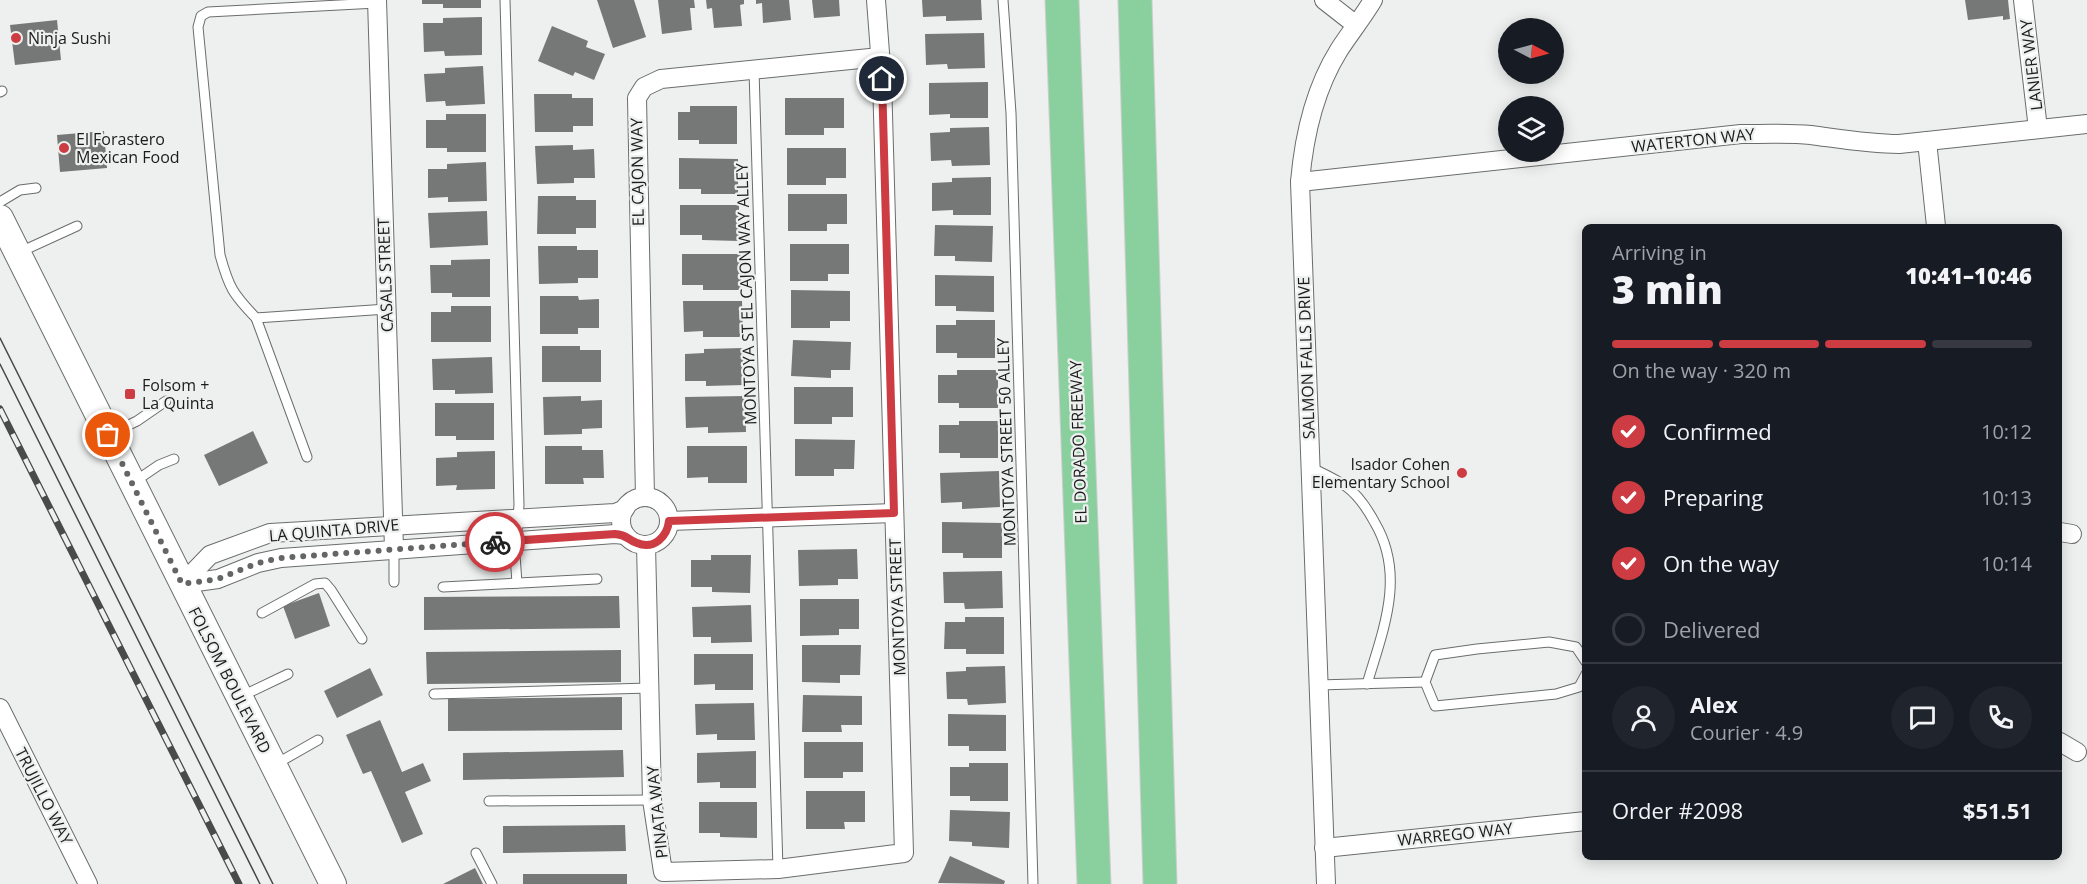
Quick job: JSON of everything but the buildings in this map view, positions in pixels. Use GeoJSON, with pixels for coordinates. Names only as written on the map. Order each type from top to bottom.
{"type":"FeatureCollection","features":[{"type":"Feature","properties":{"kind":"highway","name":"EL DORADO FREEWAY"},"geometry":{"type":"LineString","coordinates":[[1062,0],[1094,884]]}},
{"type":"Feature","properties":{"kind":"highway"},"geometry":{"type":"LineString","coordinates":[[1134,0],[1160,884]]}},
{"type":"Feature","properties":{"kind":"main road","name":"FOLSOM BOULEVARD"},"geometry":{"type":"LineString","coordinates":[[0,218],[333,884]]}},
{"type":"Feature","properties":{"kind":"street","name":"MONTOYA STREET"},"geometry":{"type":"LineString","coordinates":[[876,0],[880,57],[904,854]]}},
{"type":"Feature","properties":{"kind":"street"},"geometry":{"type":"LineString","coordinates":[[1324,0],[1356,25]]}},
{"type":"Feature","properties":{"kind":"street","name":"SALMON FALLS DRIVE"},"geometry":{"type":"LineString","coordinates":[[1326,884],[1300,182],[1304,145],[1315,100],[1334,58],[1373,0]]}},
{"type":"Feature","properties":{"kind":"street","name":"LANIER WAY"},"geometry":{"type":"LineString","coordinates":[[2024,0],[2038,129]]}},
{"type":"Feature","properties":{"kind":"street","name":"CASALS STREET"},"geometry":{"type":"LineString","coordinates":[[377,2],[394,549]]}},
{"type":"Feature","properties":{"kind":"street","name":"EL CAJON WAY"},"geometry":{"type":"LineString","coordinates":[[645,497],[637,98],[644,87],[661,79],[880,57]]}},
{"type":"Feature","properties":{"kind":"street","name":"WATERTON WAY"},"geometry":{"type":"LineString","coordinates":[[1300,182],[1741,134],[1811,135],[1871,144],[1927,141],[2087,124]]}},
{"type":"Feature","properties":{"kind":"street"},"geometry":{"type":"LineString","coordinates":[[1927,141],[1936,224]]}},
{"type":"Feature","properties":{"kind":"street"},"geometry":{"type":"LineString","coordinates":[[645,497],[664,507],[669,521],[662,538],[658,542],[646,545],[634,542],[625,535],[622,520],[625,509],[632,502],[645,497]]}},
{"type":"Feature","properties":{"kind":"street","name":"LA QUINTA DRIVE"},"geometry":{"type":"LineString","coordinates":[[182,584],[210,555],[270,533],[615,513],[625,509]]}},
{"type":"Feature","properties":{"kind":"street"},"geometry":{"type":"LineString","coordinates":[[669,521],[894,513]]}},
{"type":"Feature","properties":{"kind":"street","name":"LA QUINTA DRIVE"},"geometry":{"type":"LineString","coordinates":[[182,584],[218,579],[258,563],[280,558],[625,535]]}},
{"type":"Feature","properties":{"kind":"street","name":"PINATA WAY"},"geometry":{"type":"LineString","coordinates":[[646,545],[652,800],[660,878],[778,869],[904,854]]}},
{"type":"Feature","properties":{"kind":"street","name":"TRUJILLO WAY"},"geometry":{"type":"LineString","coordinates":[[0,708],[88,884]]}},
{"type":"Feature","properties":{"kind":"street"},"geometry":{"type":"LineString","coordinates":[[2062,743],[2078,752]]}},
{"type":"Feature","properties":{"kind":"street","name":"WARREGO WAY"},"geometry":{"type":"LineString","coordinates":[[1324,848],[1582,821]]}},
{"type":"Feature","properties":{"kind":"lane"},"geometry":{"type":"LineString","coordinates":[[505,0],[519,505],[516,541],[517,584]]}},
{"type":"Feature","properties":{"kind":"lane","name":"MONTOYA STREET 50 ALLEY"},"geometry":{"type":"LineString","coordinates":[[1003,0],[1011,113],[1033,884]]}},
{"type":"Feature","properties":{"kind":"lane"},"geometry":{"type":"LineString","coordinates":[[307,457],[256,318],[234,295],[220,255],[198,27],[201,16],[208,12],[377,2]]}},
{"type":"Feature","properties":{"kind":"lane","name":"MONTOYA ST EL CAJON WAY ALLEY"},"geometry":{"type":"LineString","coordinates":[[754,70],[778,869]]}},
{"type":"Feature","properties":{"kind":"lane"},"geometry":{"type":"LineString","coordinates":[[0,202],[20,190],[36,188]]}},
{"type":"Feature","properties":{"kind":"lane"},"geometry":{"type":"LineString","coordinates":[[17,254],[77,225]]}},
{"type":"Feature","properties":{"kind":"lane"},"geometry":{"type":"LineString","coordinates":[[256,318],[387,309]]}},
{"type":"Feature","properties":{"kind":"lane"},"geometry":{"type":"LineString","coordinates":[[108,435],[136,421],[166,401]]}},
{"type":"Feature","properties":{"kind":"lane"},"geometry":{"type":"LineString","coordinates":[[132,483],[159,465],[174,459]]}},
{"type":"Feature","properties":{"kind":"lane"},"geometry":{"type":"LineString","coordinates":[[1310,467],[1347,487],[1367,508],[1380,532],[1388,555],[1392,578],[1386,622],[1367,684]]}},
{"type":"Feature","properties":{"kind":"lane"},"geometry":{"type":"LineString","coordinates":[[394,549],[394,582]]}},
{"type":"Feature","properties":{"kind":"lane"},"geometry":{"type":"LineString","coordinates":[[443,587],[597,579]]}},
{"type":"Feature","properties":{"kind":"lane"},"geometry":{"type":"LineString","coordinates":[[262,613],[315,584],[325,583],[362,639]]}},
{"type":"Feature","properties":{"kind":"lane"},"geometry":{"type":"LineString","coordinates":[[1582,656],[1576,647],[1549,642],[1435,655],[1425,682],[1435,706],[1556,694],[1579,687],[1582,681]]}},
{"type":"Feature","properties":{"kind":"lane"},"geometry":{"type":"LineString","coordinates":[[239,698],[288,674]]}},
{"type":"Feature","properties":{"kind":"lane"},"geometry":{"type":"LineString","coordinates":[[1318,684],[1425,682]]}},
{"type":"Feature","properties":{"kind":"lane"},"geometry":{"type":"LineString","coordinates":[[434,694],[649,688]]}},
{"type":"Feature","properties":{"kind":"lane"},"geometry":{"type":"LineString","coordinates":[[273,766],[318,740]]}},
{"type":"Feature","properties":{"kind":"lane"},"geometry":{"type":"LineString","coordinates":[[489,801],[652,800]]}},
{"type":"Feature","properties":{"kind":"lane"},"geometry":{"type":"LineString","coordinates":[[476,853],[492,884]]}},
{"type":"Feature","properties":{"kind":"tram line"},"geometry":{"type":"LineString","coordinates":[[0,338],[273,884]]}},
{"type":"Feature","properties":{"kind":"tram line"},"geometry":{"type":"LineString","coordinates":[[0,364],[260,884]]}},
{"type":"Feature","properties":{"kind":"railway"},"geometry":{"type":"LineString","coordinates":[[0,409],[239,884]]}},
{"type":"Feature","properties":{"kind":"way so far"},"geometry":{"type":"LineString","coordinates":[[108,435],[182,584],[218,579],[258,563],[280,558],[495,542]]}},
{"type":"Feature","properties":{"kind":"place","name":"Ninja Sushi"},"geometry":{"type":"Point","coordinates":[16,38]}},
{"type":"Feature","properties":{"kind":"place","name":"El Forastero Mexican Food"},"geometry":{"type":"Point","coordinates":[64,148]}},
{"type":"Feature","properties":{"kind":"place","name":"Folsom + La Quinta"},"geometry":{"type":"Point","coordinates":[130,394]}},
{"type":"Feature","properties":{"kind":"place","name":"Isador Cohen Elementary School"},"geometry":{"type":"Point","coordinates":[1462,473]}},
{"type":"Feature","properties":{"kind":"route"},"geometry":{"type":"LineString","coordinates":[[495,542],[615,534],[625,535],[634,542],[646,545],[658,542],[662,538],[669,521],[894,513],[882,79]]}}]}
